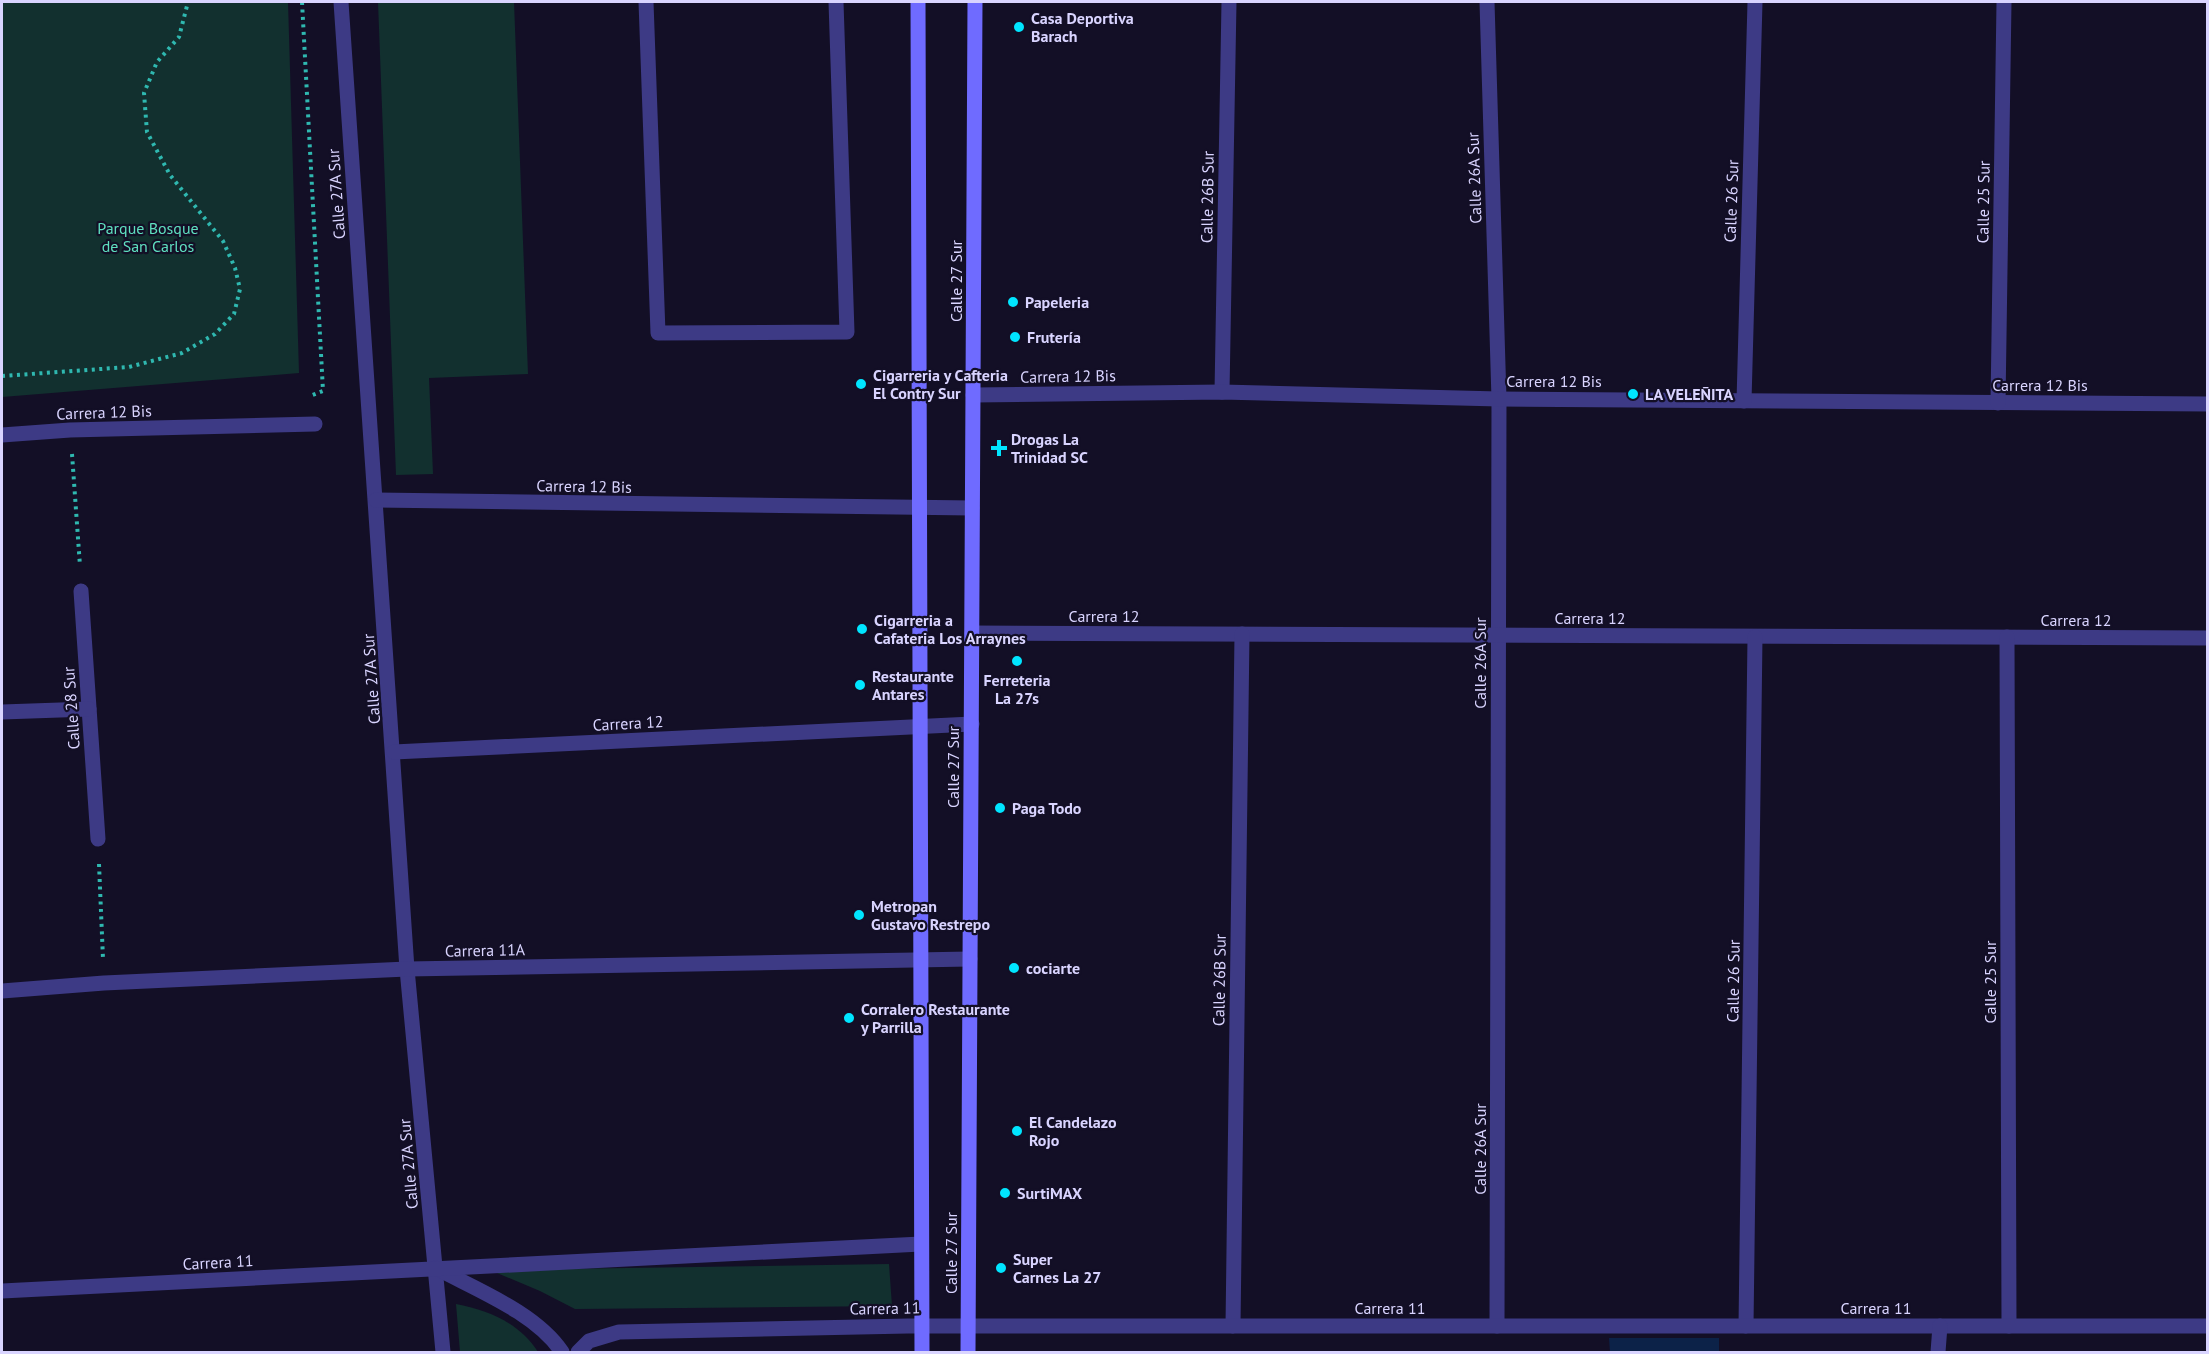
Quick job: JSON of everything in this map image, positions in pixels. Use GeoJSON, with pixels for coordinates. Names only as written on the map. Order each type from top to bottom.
{"type":"FeatureCollection","features":[{"type":"Feature","properties":{"kind":"main road","name":"Calle 27 Sur"},"geometry":{"type":"LineString","coordinates":[[918,2],[922,1353]]}},
{"type":"Feature","properties":{"kind":"main road","name":"Calle 27 Sur"},"geometry":{"type":"LineString","coordinates":[[968,1353],[975,2]]}},
{"type":"Feature","properties":{"kind":"street","name":"Calle 27A Sur"},"geometry":{"type":"LineString","coordinates":[[341,2],[368,420],[394,752],[407,969],[443,1353]]}},
{"type":"Feature","properties":{"kind":"street"},"geometry":{"type":"LineString","coordinates":[[646,2],[658,333],[847,332],[836,2]]}},
{"type":"Feature","properties":{"kind":"street","name":"Calle 26B Sur"},"geometry":{"type":"LineString","coordinates":[[1222,392],[1229,2]]}},
{"type":"Feature","properties":{"kind":"street","name":"Calle 26A Sur"},"geometry":{"type":"LineString","coordinates":[[1487,2],[1499,399],[1497,1326]]}},
{"type":"Feature","properties":{"kind":"street","name":"Calle 26 Sur"},"geometry":{"type":"LineString","coordinates":[[1744,401],[1755,2]]}},
{"type":"Feature","properties":{"kind":"street","name":"Calle 25 Sur"},"geometry":{"type":"LineString","coordinates":[[1998,403],[2004,2]]}},
{"type":"Feature","properties":{"kind":"street","name":"Carrera 12 Bis"},"geometry":{"type":"LineString","coordinates":[[973,395],[1222,392],[1499,399],[2208,404]]}},
{"type":"Feature","properties":{"kind":"street","name":"Carrera 12 Bis"},"geometry":{"type":"LineString","coordinates":[[2,435],[70,430],[315,424]]}},
{"type":"Feature","properties":{"kind":"street","name":"Carrera 12 Bis"},"geometry":{"type":"LineString","coordinates":[[376,501],[972,508]]}},
{"type":"Feature","properties":{"kind":"street","name":"Calle 28 Sur"},"geometry":{"type":"LineString","coordinates":[[81,591],[98,840]]}},
{"type":"Feature","properties":{"kind":"street","name":"Carrera 12"},"geometry":{"type":"LineString","coordinates":[[972,633],[2208,638]]}},
{"type":"Feature","properties":{"kind":"street","name":"Calle 26B Sur"},"geometry":{"type":"LineString","coordinates":[[1233,1326],[1242,634]]}},
{"type":"Feature","properties":{"kind":"street","name":"Calle 26 Sur"},"geometry":{"type":"LineString","coordinates":[[1746,1326],[1755,637]]}},
{"type":"Feature","properties":{"kind":"street","name":"Calle 25 Sur"},"geometry":{"type":"LineString","coordinates":[[2007,637],[2009,1326]]}},
{"type":"Feature","properties":{"kind":"street"},"geometry":{"type":"LineString","coordinates":[[2,712],[89,709]]}},
{"type":"Feature","properties":{"kind":"street","name":"Carrera 12"},"geometry":{"type":"LineString","coordinates":[[394,752],[972,724]]}},
{"type":"Feature","properties":{"kind":"street","name":"Carrera 11A"},"geometry":{"type":"LineString","coordinates":[[2,991],[104,983],[407,969],[920,962],[970,959]]}},
{"type":"Feature","properties":{"kind":"street","name":"Carrera 11"},"geometry":{"type":"LineString","coordinates":[[2,1291],[921,1244]]}},
{"type":"Feature","properties":{"kind":"street"},"geometry":{"type":"LineString","coordinates":[[436,1268],[519,1312],[555,1342],[562,1353]]}},
{"type":"Feature","properties":{"kind":"street","name":"Carrera 11"},"geometry":{"type":"LineString","coordinates":[[578,1353],[589,1341],[619,1332],[921,1326],[2208,1326]]}},
{"type":"Feature","properties":{"kind":"street"},"geometry":{"type":"LineString","coordinates":[[1938,1353],[1940,1326]]}},
{"type":"Feature","properties":{"kind":"path"},"geometry":{"type":"LineString","coordinates":[[2,376],[129,367],[172,356],[182,353],[215,334],[234,314],[240,289],[235,268],[223,241],[170,175],[147,132],[144,93],[157,62],[179,37],[188,2]]}},
{"type":"Feature","properties":{"kind":"path"},"geometry":{"type":"LineString","coordinates":[[302,2],[323,391]]}},
{"type":"Feature","properties":{"kind":"path"},"geometry":{"type":"LineString","coordinates":[[70,430],[81,591]]}},
{"type":"Feature","properties":{"kind":"path"},"geometry":{"type":"LineString","coordinates":[[98,840],[104,983]]}},
{"type":"Feature","properties":{"kind":"green space","name":"Parque Bosque de San Carlos"},"geometry":{"type":"Polygon","coordinates":[[[2,2],[288,2],[299,373],[2,397],[2,2]]]}},
{"type":"Feature","properties":{"kind":"green space"},"geometry":{"type":"Polygon","coordinates":[[[378,2],[514,2],[528,374],[429,378],[433,474],[396,475],[378,2]]]}},
{"type":"Feature","properties":{"kind":"green space"},"geometry":{"type":"Polygon","coordinates":[[[889,1264],[892,1306],[575,1309],[490,1270],[889,1264]]]}},
{"type":"Feature","properties":{"kind":"green space"},"geometry":{"type":"Polygon","coordinates":[[[456,1304],[502,1319],[522,1333],[538,1352],[460,1352],[456,1304]]]}},
{"type":"Feature","properties":{"kind":"water"},"geometry":{"type":"Polygon","coordinates":[[[1609,1338],[1719,1338],[1719,1352],[1610,1352],[1609,1338]]]}},
{"type":"Feature","properties":{"kind":"place","name":"Casa Deportiva Barach"},"geometry":{"type":"Point","coordinates":[1019,27]}},
{"type":"Feature","properties":{"kind":"place","name":"Papeleria"},"geometry":{"type":"Point","coordinates":[1013,302]}},
{"type":"Feature","properties":{"kind":"place","name":"Frutería"},"geometry":{"type":"Point","coordinates":[1015,337]}},
{"type":"Feature","properties":{"kind":"place","name":"Cigarreria y Cafteria El Contry Sur"},"geometry":{"type":"Point","coordinates":[861,384]}},
{"type":"Feature","properties":{"kind":"place","name":"LA VELEÑITA"},"geometry":{"type":"Point","coordinates":[1633,394]}},
{"type":"Feature","properties":{"kind":"place","name":"Drogas La Trinidad SC"},"geometry":{"type":"Point","coordinates":[999,448]}},
{"type":"Feature","properties":{"kind":"place","name":"Cigarreria a Cafateria Los Arraynes"},"geometry":{"type":"Point","coordinates":[862,629]}},
{"type":"Feature","properties":{"kind":"place","name":"Ferreteria La 27s"},"geometry":{"type":"Point","coordinates":[1017,661]}},
{"type":"Feature","properties":{"kind":"place","name":"Restaurante Antares"},"geometry":{"type":"Point","coordinates":[860,685]}},
{"type":"Feature","properties":{"kind":"place","name":"Paga Todo"},"geometry":{"type":"Point","coordinates":[1000,808]}},
{"type":"Feature","properties":{"kind":"place","name":"Metropan Gustavo Restrepo"},"geometry":{"type":"Point","coordinates":[859,915]}},
{"type":"Feature","properties":{"kind":"place","name":"cociarte"},"geometry":{"type":"Point","coordinates":[1014,968]}},
{"type":"Feature","properties":{"kind":"place","name":"Corralero Restaurante y Parrilla"},"geometry":{"type":"Point","coordinates":[849,1018]}},
{"type":"Feature","properties":{"kind":"place","name":"El Candelazo Rojo"},"geometry":{"type":"Point","coordinates":[1017,1131]}},
{"type":"Feature","properties":{"kind":"place","name":"SurtiMAX"},"geometry":{"type":"Point","coordinates":[1005,1193]}},
{"type":"Feature","properties":{"kind":"place","name":"Super Carnes La 27"},"geometry":{"type":"Point","coordinates":[1001,1268]}}]}
